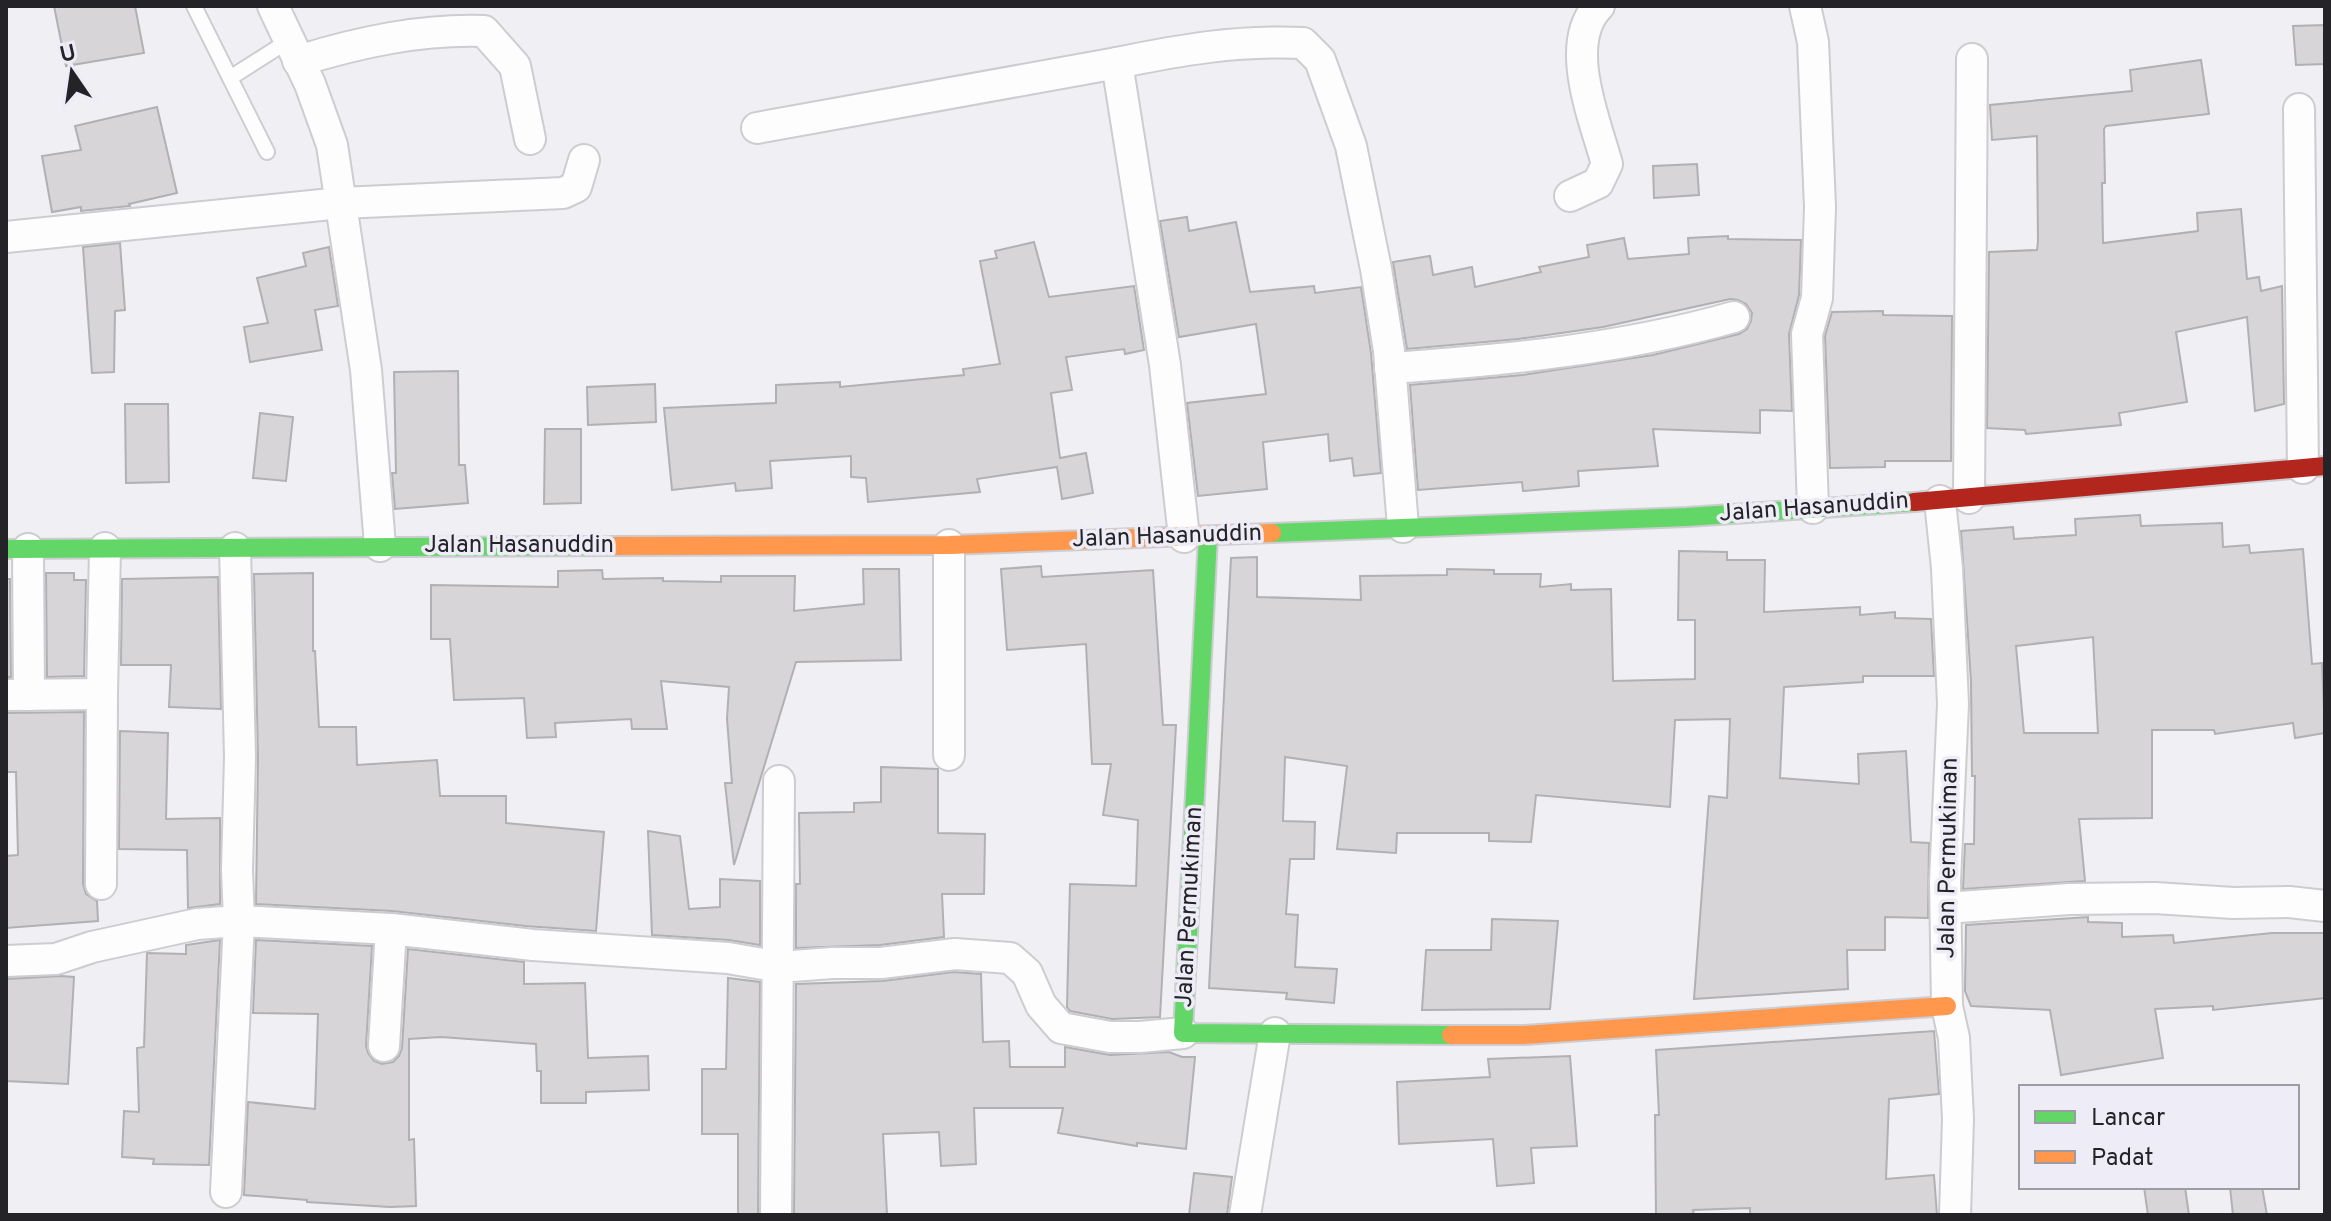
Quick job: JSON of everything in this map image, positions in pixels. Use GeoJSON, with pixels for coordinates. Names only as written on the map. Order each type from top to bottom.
{"type":"FeatureCollection","features":[{"type":"Feature","properties":{"kind":"main road","name":"Jalan Hasanuddin"},"geometry":{"type":"LineString","coordinates":[[17,549],[949,545],[1687,517],[1954,500],[2314,467]]}},
{"type":"Feature","properties":{"kind":"main road","name":"Jalan Permukiman"},"geometry":{"type":"LineString","coordinates":[[1196,536],[1207,604],[1183,1033],[1524,1035],[1947,1006]]}},
{"type":"Feature","properties":{"kind":"street"},"geometry":{"type":"LineString","coordinates":[[273,6],[323,115],[332,145],[366,370],[380,546]]}},
{"type":"Feature","properties":{"kind":"street"},"geometry":{"type":"LineString","coordinates":[[1570,196],[1598,183],[1607,164],[1581,66],[1586,23],[1599,6]]}},
{"type":"Feature","properties":{"kind":"street"},"geometry":{"type":"LineString","coordinates":[[1805,6],[1813,42],[1820,207],[1817,298],[1807,334],[1813,508]]}},
{"type":"Feature","properties":{"kind":"street"},"geometry":{"type":"LineString","coordinates":[[293,51],[449,30],[484,31],[515,66],[530,139]]}},
{"type":"Feature","properties":{"kind":"street"},"geometry":{"type":"LineString","coordinates":[[757,128],[1195,47],[1263,41],[1303,43],[1320,60],[1351,146],[1376,269],[1390,368],[1403,527]]}},
{"type":"Feature","properties":{"kind":"street","name":"Jalan Permukiman"},"geometry":{"type":"LineString","coordinates":[[1955,1215],[1958,1119],[1954,1038],[1947,1006],[1946,908],[1953,704],[1954,500],[1972,59]]}},
{"type":"Feature","properties":{"kind":"street"},"geometry":{"type":"LineString","coordinates":[[1117,63],[1165,365],[1196,536]]}},
{"type":"Feature","properties":{"kind":"street"},"geometry":{"type":"LineString","coordinates":[[2299,109],[2312,165],[2314,467]]}},
{"type":"Feature","properties":{"kind":"street"},"geometry":{"type":"LineString","coordinates":[[6,237],[341,203],[563,193],[576,187],[584,160]]}},
{"type":"Feature","properties":{"kind":"street"},"geometry":{"type":"LineString","coordinates":[[1390,368],[1493,361],[1599,348],[1734,317]]}},
{"type":"Feature","properties":{"kind":"street"},"geometry":{"type":"LineString","coordinates":[[949,545],[949,755]]}},
{"type":"Feature","properties":{"kind":"street"},"geometry":{"type":"LineString","coordinates":[[101,884],[105,548]]}},
{"type":"Feature","properties":{"kind":"street"},"geometry":{"type":"LineString","coordinates":[[226,1192],[239,921],[240,757],[235,548]]}},
{"type":"Feature","properties":{"kind":"street"},"geometry":{"type":"LineString","coordinates":[[17,549],[18,695],[102,694]]}},
{"type":"Feature","properties":{"kind":"street"},"geometry":{"type":"LineString","coordinates":[[776,1215],[779,781]]}},
{"type":"Feature","properties":{"kind":"street"},"geometry":{"type":"LineString","coordinates":[[1946,908],[2069,899],[2155,898],[2325,906]]}},
{"type":"Feature","properties":{"kind":"street"},"geometry":{"type":"LineString","coordinates":[[6,961],[56,959],[92,947],[171,929],[239,921],[391,929],[533,945],[728,958],[779,967],[881,963],[955,954],[1010,958],[1027,973],[1041,1005],[1061,1028],[1110,1037],[1183,1033]]}},
{"type":"Feature","properties":{"kind":"street"},"geometry":{"type":"LineString","coordinates":[[384,1046],[391,929]]}},
{"type":"Feature","properties":{"kind":"street"},"geometry":{"type":"LineString","coordinates":[[1245,1215],[1275,1033]]}},
{"type":"Feature","properties":{"kind":"lane"},"geometry":{"type":"LineString","coordinates":[[194,6],[267,152]]}},
{"type":"Feature","properties":{"kind":"lane"},"geometry":{"type":"LineString","coordinates":[[230,78],[293,51]]}},
{"type":"Feature","properties":{"kind":"building"},"geometry":{"type":"Polygon","coordinates":[[[54,6],[135,6],[144,53],[66,66],[54,6]]]}},
{"type":"Feature","properties":{"kind":"building"},"geometry":{"type":"Polygon","coordinates":[[[2325,25],[2325,64],[2296,65],[2293,26],[2325,25]]]}},
{"type":"Feature","properties":{"kind":"building"},"geometry":{"type":"Polygon","coordinates":[[[2201,60],[2209,114],[2106,126],[2104,129],[2103,243],[2198,231],[2197,213],[2241,209],[2247,279],[2259,277],[2261,291],[2282,286],[2284,404],[2255,411],[2247,317],[2176,332],[2187,402],[2119,413],[2121,425],[2026,434],[2025,430],[1987,428],[1989,252],[2037,250],[2038,241],[2037,136],[1992,140],[1990,105],[2132,91],[2130,70],[2201,60]]]}},
{"type":"Feature","properties":{"kind":"building"},"geometry":{"type":"Polygon","coordinates":[[[157,107],[177,193],[130,206],[81,211],[81,207],[52,212],[42,156],[81,150],[75,126],[157,107]]]}},
{"type":"Feature","properties":{"kind":"building"},"geometry":{"type":"Polygon","coordinates":[[[1697,164],[1699,195],[1654,198],[1653,166],[1697,164]]]}},
{"type":"Feature","properties":{"kind":"building"},"geometry":{"type":"Polygon","coordinates":[[[1187,217],[1189,231],[1236,222],[1250,292],[1314,286],[1315,293],[1361,287],[1371,353],[1381,473],[1354,476],[1352,458],[1330,461],[1328,434],[1263,442],[1267,489],[1198,496],[1187,403],[1266,394],[1256,324],[1179,337],[1160,221],[1187,217]]]}},
{"type":"Feature","properties":{"kind":"building"},"geometry":{"type":"Polygon","coordinates":[[[1728,236],[1728,239],[1801,240],[1799,295],[1789,334],[1792,411],[1760,410],[1760,433],[1653,429],[1658,466],[1578,471],[1579,486],[1523,491],[1522,482],[1418,490],[1410,385],[1523,375],[1653,355],[1739,334],[1747,329],[1752,313],[1746,304],[1730,299],[1603,327],[1518,339],[1407,349],[1393,262],[1430,256],[1433,275],[1472,267],[1475,287],[1541,272],[1539,267],[1589,257],[1587,245],[1624,238],[1628,259],[1689,254],[1688,238],[1728,236]]]}},
{"type":"Feature","properties":{"kind":"building"},"geometry":{"type":"Polygon","coordinates":[[[1034,242],[1049,297],[1134,286],[1144,350],[1125,354],[1124,349],[1066,357],[1072,390],[1051,393],[1060,458],[1086,453],[1093,493],[1062,499],[1057,467],[977,479],[980,492],[868,502],[866,478],[851,477],[851,456],[770,461],[772,488],[736,491],[735,483],[672,490],[664,408],[776,403],[776,385],[840,382],[840,387],[964,375],[963,369],[1000,364],[980,261],[997,258],[995,251],[1034,242]]]}},
{"type":"Feature","properties":{"kind":"building"},"geometry":{"type":"Polygon","coordinates":[[[120,243],[125,310],[115,311],[114,372],[92,373],[83,247],[120,243]]]}},
{"type":"Feature","properties":{"kind":"building"},"geometry":{"type":"Polygon","coordinates":[[[329,247],[338,306],[315,310],[322,350],[250,362],[244,327],[268,323],[257,278],[306,266],[303,253],[329,247]]]}},
{"type":"Feature","properties":{"kind":"building"},"geometry":{"type":"Polygon","coordinates":[[[1883,311],[1883,315],[1952,316],[1951,461],[1885,461],[1885,467],[1830,468],[1825,336],[1832,312],[1883,311]]]}},
{"type":"Feature","properties":{"kind":"building"},"geometry":{"type":"Polygon","coordinates":[[[458,371],[459,465],[465,465],[468,503],[395,509],[392,473],[396,473],[394,372],[458,371]]]}},
{"type":"Feature","properties":{"kind":"building"},"geometry":{"type":"Polygon","coordinates":[[[655,384],[656,422],[588,425],[587,387],[655,384]]]}},
{"type":"Feature","properties":{"kind":"building"},"geometry":{"type":"Polygon","coordinates":[[[125,404],[168,404],[169,482],[126,483],[125,404]]]}},
{"type":"Feature","properties":{"kind":"building"},"geometry":{"type":"Polygon","coordinates":[[[260,413],[293,417],[286,481],[253,478],[260,413]]]}},
{"type":"Feature","properties":{"kind":"building"},"geometry":{"type":"Polygon","coordinates":[[[545,429],[581,429],[581,503],[544,504],[545,429]]]}},
{"type":"Feature","properties":{"kind":"building"},"geometry":{"type":"Polygon","coordinates":[[[2140,515],[2141,526],[2222,523],[2223,547],[2249,545],[2250,553],[2303,549],[2312,664],[2322,663],[2325,733],[2295,738],[2293,723],[2215,734],[2214,730],[2152,730],[2152,818],[2079,819],[2085,881],[1963,889],[1965,844],[1974,844],[1975,776],[1972,776],[1971,681],[1961,531],[2013,527],[2014,539],[2076,535],[2075,519],[2140,515]],[[2093,637],[2016,646],[2024,733],[2098,733],[2093,637]]]}},
{"type":"Feature","properties":{"kind":"building"},"geometry":{"type":"Polygon","coordinates":[[[1679,551],[1727,552],[1727,560],[1765,560],[1764,612],[1860,607],[1860,615],[1895,612],[1895,618],[1931,619],[1934,676],[1863,676],[1863,682],[1784,687],[1780,778],[1859,784],[1858,754],[1906,751],[1911,842],[1929,843],[1928,918],[1885,917],[1885,950],[1847,950],[1848,989],[1694,999],[1709,796],[1727,798],[1730,719],[1675,720],[1670,807],[1536,795],[1531,842],[1489,841],[1489,833],[1397,833],[1396,853],[1337,849],[1347,766],[1285,757],[1283,821],[1315,822],[1314,859],[1290,859],[1286,914],[1298,915],[1295,967],[1337,969],[1334,1003],[1286,999],[1287,993],[1209,988],[1231,558],[1257,557],[1257,597],[1361,600],[1360,576],[1447,575],[1447,569],[1494,570],[1494,574],[1541,574],[1540,587],[1571,584],[1571,590],[1611,589],[1613,681],[1695,679],[1695,620],[1678,620],[1679,551]]]}},
{"type":"Feature","properties":{"kind":"building"},"geometry":{"type":"Polygon","coordinates":[[[1041,566],[1042,577],[1153,570],[1163,725],[1176,725],[1160,1017],[1112,1019],[1070,1011],[1067,1007],[1070,884],[1136,886],[1138,820],[1103,815],[1111,764],[1092,764],[1086,644],[1007,650],[1001,569],[1041,566]]]}},
{"type":"Feature","properties":{"kind":"building"},"geometry":{"type":"Polygon","coordinates":[[[863,569],[899,569],[901,660],[796,662],[734,865],[725,783],[732,783],[727,719],[729,687],[661,681],[667,729],[632,729],[631,719],[555,723],[556,737],[527,738],[524,698],[454,700],[450,639],[431,639],[431,585],[558,587],[558,571],[602,570],[603,579],[663,578],[663,581],[721,582],[721,576],[795,576],[794,611],[864,604],[863,569]]]}},
{"type":"Feature","properties":{"kind":"building"},"geometry":{"type":"Polygon","coordinates":[[[46,573],[74,573],[74,580],[86,580],[84,676],[47,677],[46,573]]]}},
{"type":"Feature","properties":{"kind":"building"},"geometry":{"type":"Polygon","coordinates":[[[313,573],[313,651],[319,727],[356,727],[357,765],[437,760],[440,796],[506,796],[506,823],[604,832],[596,931],[392,911],[256,904],[258,757],[254,574],[313,573]]]}},
{"type":"Feature","properties":{"kind":"building"},"geometry":{"type":"Polygon","coordinates":[[[218,577],[221,709],[169,707],[171,665],[121,665],[122,579],[218,577]]]}},
{"type":"Feature","properties":{"kind":"building"},"geometry":{"type":"Polygon","coordinates":[[[6,579],[10,579],[11,677],[6,677],[6,579]]]}},
{"type":"Feature","properties":{"kind":"building"},"geometry":{"type":"Polygon","coordinates":[[[84,712],[83,884],[86,894],[97,901],[98,921],[6,928],[6,856],[18,855],[16,772],[6,772],[6,713],[84,712]]]}},
{"type":"Feature","properties":{"kind":"building"},"geometry":{"type":"Polygon","coordinates":[[[120,731],[168,733],[166,819],[220,818],[220,904],[188,908],[187,850],[119,849],[120,731]]]}},
{"type":"Feature","properties":{"kind":"building"},"geometry":{"type":"Polygon","coordinates":[[[881,767],[938,769],[938,833],[985,834],[984,894],[942,894],[944,937],[880,945],[796,948],[796,884],[800,884],[799,813],[854,812],[854,803],[881,802],[881,767]]]}},
{"type":"Feature","properties":{"kind":"building"},"geometry":{"type":"Polygon","coordinates":[[[648,831],[680,836],[689,909],[720,907],[720,879],[760,881],[760,945],[652,935],[648,831]]]}},
{"type":"Feature","properties":{"kind":"building"},"geometry":{"type":"Polygon","coordinates":[[[2088,917],[2088,922],[2122,923],[2122,937],[2173,935],[2174,943],[2272,933],[2325,933],[2325,998],[2213,1010],[2213,1006],[2155,1009],[2163,1058],[2061,1075],[2050,1010],[1971,1006],[1965,991],[1966,925],[2088,917]]]}},
{"type":"Feature","properties":{"kind":"building"},"geometry":{"type":"Polygon","coordinates":[[[1492,919],[1558,921],[1550,1009],[1422,1010],[1426,950],[1491,950],[1492,919]]]}},
{"type":"Feature","properties":{"kind":"building"},"geometry":{"type":"Polygon","coordinates":[[[220,940],[209,1165],[153,1164],[154,1159],[122,1157],[124,1111],[139,1112],[137,1048],[144,1047],[147,953],[186,954],[186,945],[220,940]]]}},
{"type":"Feature","properties":{"kind":"building"},"geometry":{"type":"Polygon","coordinates":[[[256,940],[372,946],[366,1046],[374,1061],[382,1064],[393,1062],[402,1048],[408,949],[524,962],[524,984],[585,983],[588,1058],[648,1056],[649,1090],[586,1092],[586,1103],[541,1103],[541,1071],[537,1071],[536,1044],[441,1037],[409,1039],[409,1140],[414,1139],[416,1206],[307,1202],[244,1195],[248,1102],[315,1109],[318,1014],[253,1013],[256,940]]]}},
{"type":"Feature","properties":{"kind":"building"},"geometry":{"type":"Polygon","coordinates":[[[953,972],[981,974],[983,1042],[1009,1041],[1010,1067],[1065,1067],[1065,1047],[1110,1055],[1169,1052],[1182,1057],[1195,1057],[1186,1149],[1137,1143],[1137,1146],[1058,1133],[1063,1108],[974,1108],[976,1164],[941,1166],[939,1132],[883,1134],[887,1215],[794,1215],[796,984],[883,981],[953,972]]]}},
{"type":"Feature","properties":{"kind":"building"},"geometry":{"type":"Polygon","coordinates":[[[74,977],[68,1084],[6,1081],[6,979],[74,977]]]}},
{"type":"Feature","properties":{"kind":"building"},"geometry":{"type":"Polygon","coordinates":[[[728,978],[760,982],[758,1215],[738,1215],[738,1134],[702,1134],[702,1069],[726,1069],[728,978]]]}},
{"type":"Feature","properties":{"kind":"building"},"geometry":{"type":"Polygon","coordinates":[[[1934,1031],[1939,1094],[1889,1099],[1886,1179],[1934,1175],[1937,1215],[1750,1215],[1750,1208],[1693,1210],[1694,1215],[1656,1215],[1655,1115],[1659,1115],[1656,1050],[1934,1031]]]}},
{"type":"Feature","properties":{"kind":"building"},"geometry":{"type":"Polygon","coordinates":[[[1570,1056],[1577,1146],[1531,1148],[1534,1183],[1497,1186],[1493,1139],[1399,1144],[1397,1082],[1490,1077],[1488,1059],[1570,1056]]]}},
{"type":"Feature","properties":{"kind":"building"},"geometry":{"type":"Polygon","coordinates":[[[1194,1173],[1232,1177],[1227,1215],[1189,1215],[1194,1173]]]}},
{"type":"Feature","properties":{"kind":"building"},"geometry":{"type":"Polygon","coordinates":[[[2144,1189],[2185,1189],[2189,1215],[2148,1215],[2144,1189]]]}},
{"type":"Feature","properties":{"kind":"building"},"geometry":{"type":"Polygon","coordinates":[[[2230,1189],[2262,1189],[2267,1215],[2233,1215],[2230,1189]]]}},
{"type":"Feature","properties":{"kind":"traffic: fast"},"geometry":{"type":"LineString","coordinates":[[1272,533],[1687,517],[1914,502]]}},
{"type":"Feature","properties":{"kind":"traffic: fast"},"geometry":{"type":"LineString","coordinates":[[1208,536],[1183,1033],[1451,1035]]}},
{"type":"Feature","properties":{"kind":"traffic: fast"},"geometry":{"type":"LineString","coordinates":[[6,549],[607,546]]}},
{"type":"Feature","properties":{"kind":"traffic: slow"},"geometry":{"type":"LineString","coordinates":[[607,546],[949,545],[1272,533]]}},
{"type":"Feature","properties":{"kind":"traffic: slow"},"geometry":{"type":"LineString","coordinates":[[1451,1035],[1524,1035],[1947,1006]]}},
{"type":"Feature","properties":{"kind":"traffic: jam"},"geometry":{"type":"LineString","coordinates":[[1914,502],[2325,466]]}}]}
